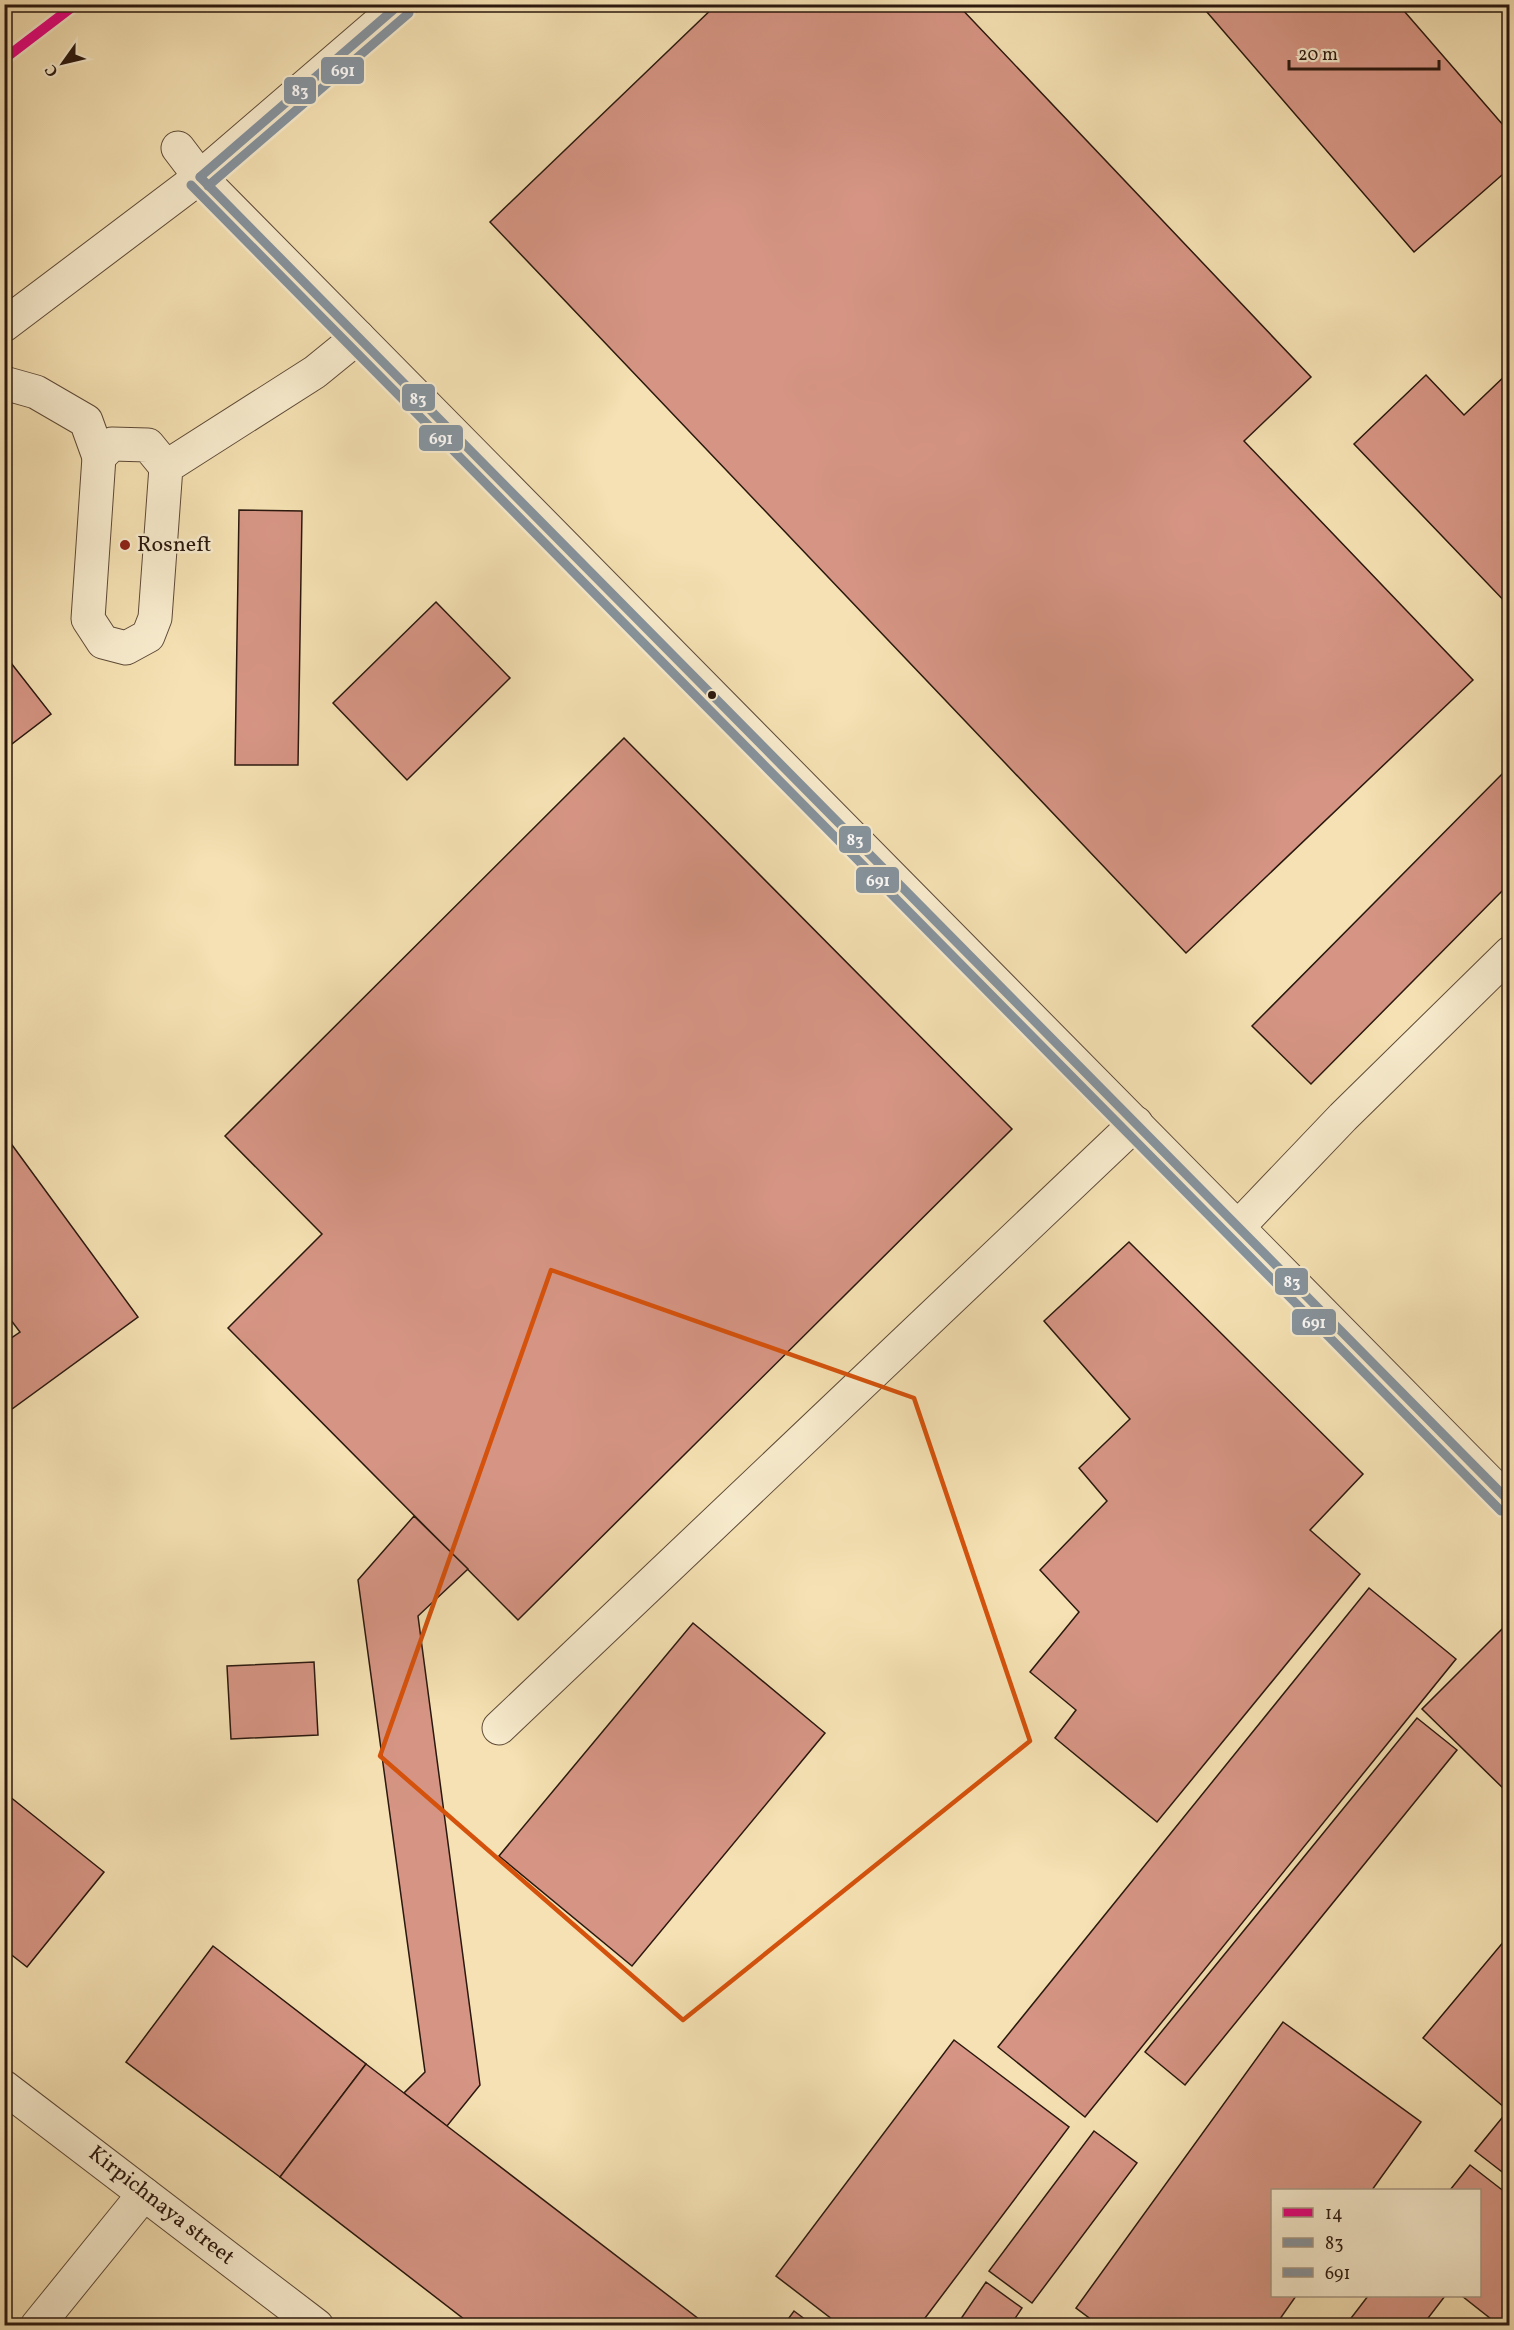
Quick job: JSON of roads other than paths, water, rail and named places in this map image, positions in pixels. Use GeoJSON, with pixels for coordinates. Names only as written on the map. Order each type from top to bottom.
{"type":"FeatureCollection","features":[{"type":"Feature","properties":{"kind":"street"},"geometry":{"type":"LineString","coordinates":[[4,325],[200,177],[401,4]]}},
{"type":"Feature","properties":{"kind":"street"},"geometry":{"type":"LineString","coordinates":[[178,148],[200,177],[1509,1503]]}},
{"type":"Feature","properties":{"kind":"street"},"geometry":{"type":"LineString","coordinates":[[166,467],[315,372],[358,337]]}},
{"type":"Feature","properties":{"kind":"street"},"geometry":{"type":"LineString","coordinates":[[4,383],[36,392],[86,421],[99,457],[88,619],[103,642],[126,648],[148,636],[155,618],[166,467],[148,444],[112,444],[99,457]]}},
{"type":"Feature","properties":{"kind":"street"},"geometry":{"type":"LineString","coordinates":[[1238,1227],[1343,1117],[1509,953]]}},
{"type":"Feature","properties":{"kind":"street"},"geometry":{"type":"LineString","coordinates":[[499,1728],[1136,1123]]}},
{"type":"Feature","properties":{"kind":"street","name":"Kirpichnaya street"},"geometry":{"type":"LineString","coordinates":[[4,2086],[317,2325]]}},
{"type":"Feature","properties":{"kind":"street"},"geometry":{"type":"LineString","coordinates":[[37,2325],[144,2194]]}},
{"type":"Feature","properties":{"kind":"place","name":"Rosneft"},"geometry":{"type":"Point","coordinates":[125,545]}}]}
